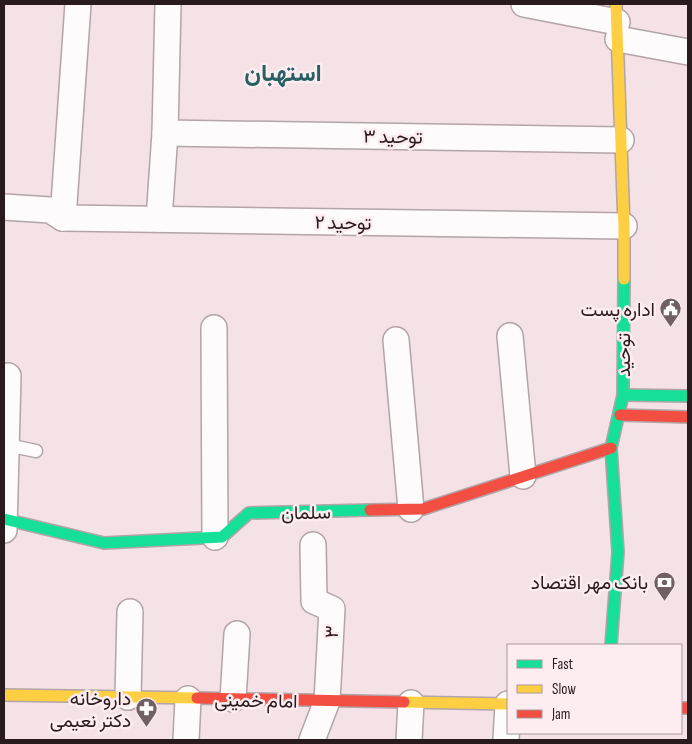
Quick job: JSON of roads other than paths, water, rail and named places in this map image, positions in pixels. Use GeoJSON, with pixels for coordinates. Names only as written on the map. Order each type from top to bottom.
{"type":"FeatureCollection","features":[{"type":"Feature","properties":{"kind":"street"},"geometry":{"type":"LineString","coordinates":[[4,207],[50,210],[63,218],[78,4]]}},
{"type":"Feature","properties":{"kind":"street"},"geometry":{"type":"LineString","coordinates":[[159,219],[165,133],[168,4]]}},
{"type":"Feature","properties":{"kind":"street"},"geometry":{"type":"LineString","coordinates":[[524,4],[617,22],[688,52]]}},
{"type":"Feature","properties":{"kind":"street","name":"توحید"},"geometry":{"type":"LineString","coordinates":[[611,644],[618,552],[611,448],[623,395],[624,226],[617,22]]}},
{"type":"Feature","properties":{"kind":"street","name":"توحید ۳"},"geometry":{"type":"LineString","coordinates":[[165,133],[621,140]]}},
{"type":"Feature","properties":{"kind":"street","name":"توحید ۲"},"geometry":{"type":"LineString","coordinates":[[63,218],[624,226]]}},
{"type":"Feature","properties":{"kind":"street"},"geometry":{"type":"LineString","coordinates":[[214,328],[215,537]]}},
{"type":"Feature","properties":{"kind":"street"},"geometry":{"type":"LineString","coordinates":[[510,336],[523,476]]}},
{"type":"Feature","properties":{"kind":"street"},"geometry":{"type":"LineString","coordinates":[[396,340],[410,509]]}},
{"type":"Feature","properties":{"kind":"street"},"geometry":{"type":"LineString","coordinates":[[4,522],[8,376]]}},
{"type":"Feature","properties":{"kind":"street"},"geometry":{"type":"LineString","coordinates":[[623,395],[688,396]]}},
{"type":"Feature","properties":{"kind":"street"},"geometry":{"type":"LineString","coordinates":[[620,415],[688,417]]}},
{"type":"Feature","properties":{"kind":"street","name":"سلمان"},"geometry":{"type":"LineString","coordinates":[[4,522],[104,542],[222,537],[248,513],[423,509],[611,448]]}},
{"type":"Feature","properties":{"kind":"street","name":"۳"},"geometry":{"type":"LineString","coordinates":[[313,545],[314,601],[332,609],[327,701]]}},
{"type":"Feature","properties":{"kind":"street"},"geometry":{"type":"LineString","coordinates":[[128,698],[130,612]]}},
{"type":"Feature","properties":{"kind":"street"},"geometry":{"type":"LineString","coordinates":[[233,699],[237,634]]}},
{"type":"Feature","properties":{"kind":"street","name":"امام خمینی"},"geometry":{"type":"LineString","coordinates":[[4,695],[507,704]]}},
{"type":"Feature","properties":{"kind":"street"},"geometry":{"type":"LineString","coordinates":[[186,740],[188,699]]}},
{"type":"Feature","properties":{"kind":"street"},"geometry":{"type":"LineString","coordinates":[[312,740],[327,701]]}},
{"type":"Feature","properties":{"kind":"street"},"geometry":{"type":"LineString","coordinates":[[409,740],[411,703]]}},
{"type":"Feature","properties":{"kind":"street"},"geometry":{"type":"LineString","coordinates":[[506,740],[507,722]]}},
{"type":"Feature","properties":{"kind":"lane"},"geometry":{"type":"LineString","coordinates":[[7,445],[36,451]]}},
{"type":"Feature","properties":{"kind":"place","name":"اداره پست"},"geometry":{"type":"Point","coordinates":[671,328]}},
{"type":"Feature","properties":{"kind":"place","name":"بانک مهر اقتصاد"},"geometry":{"type":"Point","coordinates":[664,601]}},
{"type":"Feature","properties":{"kind":"place","name":"داروخانه دکتر نعیمی"},"geometry":{"type":"Point","coordinates":[147,728]}},
{"type":"Feature","properties":{"kind":"district","name":"استهبان"},"geometry":{"type":"Point","coordinates":[283,73]}}]}
